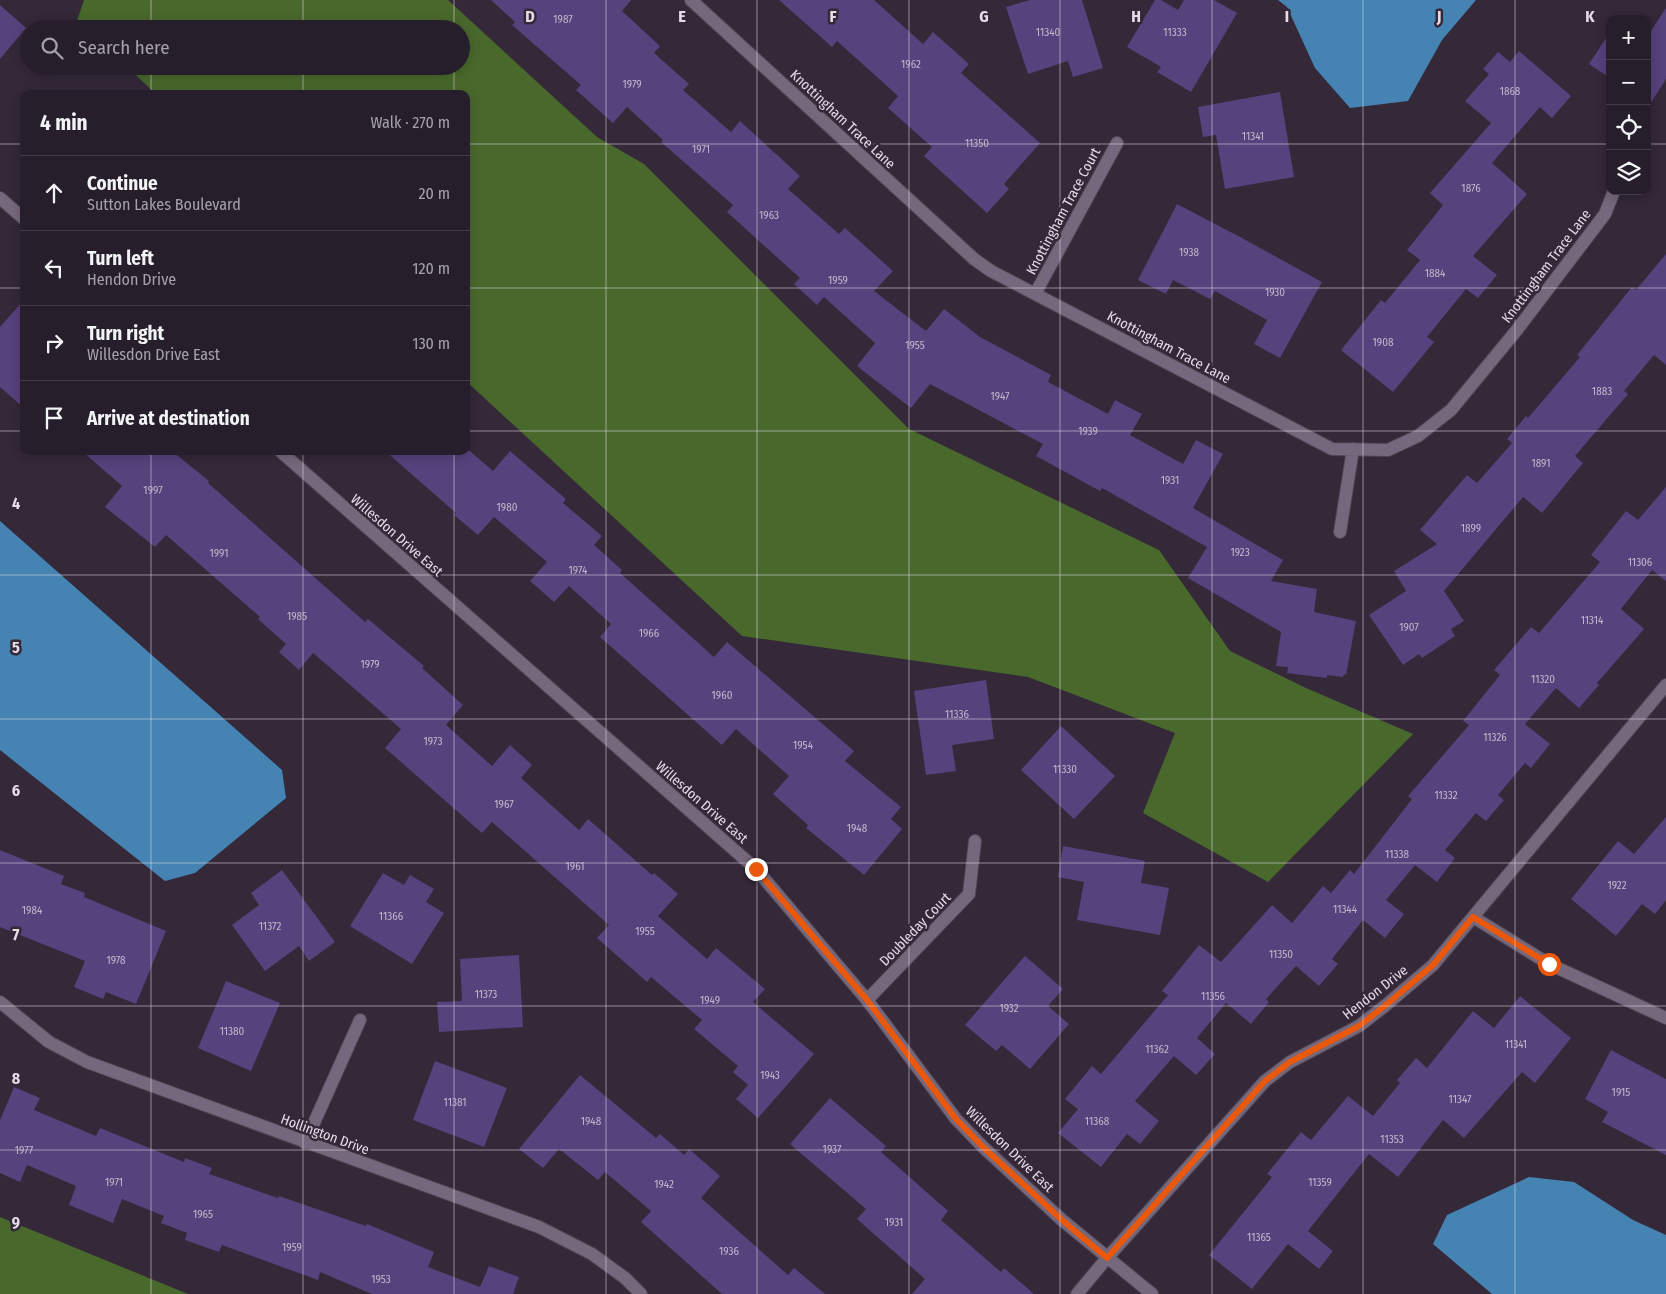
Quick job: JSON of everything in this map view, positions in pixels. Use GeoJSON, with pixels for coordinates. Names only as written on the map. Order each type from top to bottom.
{"type":"FeatureCollection","features":[{"type":"Feature","properties":{"kind":"street","name":"Knottingham Trace Lane"},"geometry":{"type":"LineString","coordinates":[[692,0],[974,259],[991,271],[1332,449],[1388,450],[1418,436],[1451,410],[1516,332],[1605,214],[1612,195]]}},
{"type":"Feature","properties":{"kind":"street","name":"Knottingham Trace Court"},"geometry":{"type":"LineString","coordinates":[[1035,294],[1117,143]]}},
{"type":"Feature","properties":{"kind":"street"},"geometry":{"type":"LineString","coordinates":[[0,198],[20,216]]}},
{"type":"Feature","properties":{"kind":"street"},"geometry":{"type":"LineString","coordinates":[[1340,532],[1353,449]]}},
{"type":"Feature","properties":{"kind":"street","name":"Willesdon Drive East"},"geometry":{"type":"LineString","coordinates":[[285,455],[756,869],[867,1000],[956,1119],[1004,1167],[1062,1220],[1152,1294]]}},
{"type":"Feature","properties":{"kind":"street","name":"Hendon Drive"},"geometry":{"type":"LineString","coordinates":[[1077,1294],[1265,1081],[1290,1062],[1359,1026],[1433,965],[1666,685]]}},
{"type":"Feature","properties":{"kind":"street","name":"Doubleday Court"},"geometry":{"type":"LineString","coordinates":[[867,1000],[970,894],[975,841]]}},
{"type":"Feature","properties":{"kind":"street"},"geometry":{"type":"LineString","coordinates":[[1473,917],[1549,964],[1666,1018]]}},
{"type":"Feature","properties":{"kind":"street","name":"Hollington Drive"},"geometry":{"type":"LineString","coordinates":[[0,1002],[50,1042],[86,1062],[539,1228],[592,1254],[625,1278],[641,1294]]}},
{"type":"Feature","properties":{"kind":"street"},"geometry":{"type":"LineString","coordinates":[[306,1143],[360,1020]]}},
{"type":"Feature","properties":{"kind":"green space"},"geometry":{"type":"Polygon","coordinates":[[[84,0],[448,0],[470,20],[77,20],[84,0]]]}},
{"type":"Feature","properties":{"kind":"green space"},"geometry":{"type":"Polygon","coordinates":[[[470,20],[597,137],[644,164],[909,429],[1159,550],[1230,651],[1306,688],[1413,734],[1268,882],[1143,813],[1175,733],[1028,677],[742,636],[470,385],[470,90],[152,90],[136,75],[470,75],[470,20]]]}},
{"type":"Feature","properties":{"kind":"green space"},"geometry":{"type":"Polygon","coordinates":[[[0,1217],[188,1294],[0,1294],[0,1217]]]}},
{"type":"Feature","properties":{"kind":"water"},"geometry":{"type":"Polygon","coordinates":[[[1278,0],[1476,0],[1442,40],[1408,101],[1350,108],[1315,68],[1287,7],[1278,0]]]}},
{"type":"Feature","properties":{"kind":"water"},"geometry":{"type":"Polygon","coordinates":[[[0,521],[282,770],[286,798],[195,873],[165,881],[0,750],[0,521]]]}},
{"type":"Feature","properties":{"kind":"water"},"geometry":{"type":"Polygon","coordinates":[[[1529,1177],[1574,1182],[1633,1220],[1666,1235],[1666,1294],[1492,1294],[1433,1244],[1447,1215],[1529,1177]]]}},
{"type":"Feature","properties":{"kind":"building"},"geometry":{"type":"Polygon","coordinates":[[[491,0],[631,0],[622,11],[660,46],[654,53],[689,84],[683,90],[731,132],[740,121],[800,176],[788,189],[839,234],[845,228],[893,271],[874,291],[926,331],[944,309],[980,337],[1051,375],[1048,382],[1108,414],[1115,400],[1142,414],[1130,435],[1183,464],[1196,440],[1223,454],[1193,508],[1283,560],[1271,581],[1317,589],[1314,612],[1356,621],[1346,675],[1344,674],[1343,677],[1327,675],[1327,678],[1287,673],[1288,667],[1276,666],[1281,632],[1188,578],[1207,547],[1102,488],[1100,491],[1036,456],[1043,444],[930,384],[911,408],[857,366],[875,343],[824,297],[817,305],[794,284],[800,278],[727,212],[733,205],[661,142],[663,140],[627,107],[613,123],[576,90],[581,85],[512,25],[515,22],[491,0]]]}},
{"type":"Feature","properties":{"kind":"building"},"geometry":{"type":"Polygon","coordinates":[[[779,0],[874,0],[923,44],[933,32],[969,64],[961,73],[1040,143],[1004,184],[1009,189],[987,213],[924,156],[932,147],[888,108],[898,96],[837,41],[832,47],[779,0]]]}},
{"type":"Feature","properties":{"kind":"building"},"geometry":{"type":"Polygon","coordinates":[[[1030,0],[1082,0],[1103,68],[1073,77],[1068,61],[1028,74],[1006,7],[1030,0]]]}},
{"type":"Feature","properties":{"kind":"building"},"geometry":{"type":"Polygon","coordinates":[[[1155,0],[1161,0],[1178,10],[1184,0],[1214,0],[1237,13],[1191,92],[1157,72],[1161,67],[1127,47],[1155,0]]]}},
{"type":"Feature","properties":{"kind":"building"},"geometry":{"type":"Polygon","coordinates":[[[0,5],[20,23],[20,35],[0,59],[0,5]]]}},
{"type":"Feature","properties":{"kind":"building"},"geometry":{"type":"Polygon","coordinates":[[[1666,8],[1666,79],[1651,102],[1651,60],[1651,31],[1666,8]]]}},
{"type":"Feature","properties":{"kind":"building"},"geometry":{"type":"Polygon","coordinates":[[[1606,38],[1606,75],[1589,64],[1606,38]]]}},
{"type":"Feature","properties":{"kind":"building"},"geometry":{"type":"Polygon","coordinates":[[[1519,51],[1571,96],[1552,118],[1540,107],[1492,163],[1527,194],[1473,256],[1497,275],[1478,298],[1466,289],[1427,337],[1434,342],[1393,392],[1341,350],[1381,300],[1385,303],[1420,260],[1407,250],[1443,205],[1430,193],[1491,123],[1465,101],[1489,74],[1483,69],[1498,52],[1510,62],[1519,51]]]}},
{"type":"Feature","properties":{"kind":"building"},"geometry":{"type":"Polygon","coordinates":[[[1280,92],[1294,177],[1225,189],[1216,135],[1203,137],[1198,107],[1280,92]]]}},
{"type":"Feature","properties":{"kind":"building"},"geometry":{"type":"Polygon","coordinates":[[[1177,204],[1322,282],[1280,358],[1254,344],[1267,320],[1215,291],[1210,299],[1173,280],[1166,294],[1138,280],[1177,204]]]}},
{"type":"Feature","properties":{"kind":"building"},"geometry":{"type":"Polygon","coordinates":[[[1666,254],[1666,365],[1654,355],[1624,391],[1628,394],[1575,456],[1583,463],[1542,513],[1523,497],[1444,591],[1464,621],[1451,629],[1455,636],[1422,658],[1419,654],[1403,665],[1369,615],[1406,591],[1394,571],[1437,544],[1420,530],[1467,475],[1477,483],[1512,443],[1507,439],[1526,416],[1528,418],[1580,357],[1577,355],[1632,287],[1636,290],[1666,254]]]}},
{"type":"Feature","properties":{"kind":"building"},"geometry":{"type":"Polygon","coordinates":[[[20,304],[20,404],[0,387],[0,327],[20,304]]]}},
{"type":"Feature","properties":{"kind":"building"},"geometry":{"type":"Polygon","coordinates":[[[470,451],[493,471],[510,451],[566,499],[563,503],[602,536],[594,545],[622,570],[620,573],[714,657],[727,642],[854,751],[845,761],[901,807],[891,819],[902,829],[864,875],[806,828],[808,825],[773,794],[789,776],[736,729],[722,745],[600,637],[611,624],[569,586],[554,602],[530,581],[547,562],[494,517],[478,535],[454,515],[456,513],[390,455],[470,455],[470,451]]]}},
{"type":"Feature","properties":{"kind":"building"},"geometry":{"type":"Polygon","coordinates":[[[87,455],[177,455],[209,481],[208,483],[365,622],[368,619],[424,666],[422,668],[463,705],[446,725],[492,766],[510,745],[532,765],[521,778],[579,830],[588,819],[652,875],[654,873],[678,894],[658,916],[707,959],[716,948],[765,989],[753,1002],[814,1054],[758,1118],[736,1099],[748,1085],[733,1072],[738,1066],[694,1029],[702,1020],[651,977],[647,982],[597,938],[609,925],[492,822],[482,833],[385,748],[401,729],[313,653],[299,670],[279,652],[286,644],[258,619],[260,617],[166,535],[155,547],[105,507],[122,486],[87,455]]]}},
{"type":"Feature","properties":{"kind":"building"},"geometry":{"type":"Polygon","coordinates":[[[1666,487],[1666,581],[1652,570],[1621,609],[1644,629],[1597,683],[1599,685],[1579,708],[1556,688],[1525,724],[1550,744],[1531,768],[1525,763],[1498,795],[1504,800],[1486,821],[1476,813],[1445,850],[1455,858],[1437,882],[1415,865],[1386,900],[1404,914],[1385,938],[1363,920],[1332,959],[1338,964],[1319,986],[1296,966],[1266,999],[1269,1002],[1251,1024],[1226,1003],[1197,1038],[1215,1054],[1196,1075],[1174,1056],[1135,1101],[1159,1121],[1140,1144],[1127,1134],[1101,1167],[1058,1133],[1078,1109],[1065,1099],[1092,1066],[1101,1074],[1168,995],[1162,991],[1199,945],[1221,962],[1272,905],[1292,923],[1323,886],[1331,893],[1350,870],[1354,874],[1412,799],[1408,796],[1469,725],[1463,721],[1500,675],[1494,670],[1531,627],[1539,633],[1600,562],[1591,555],[1626,511],[1638,520],[1666,487]]]}},
{"type":"Feature","properties":{"kind":"building"},"geometry":{"type":"Polygon","coordinates":[[[986,680],[994,739],[952,745],[956,771],[926,775],[914,691],[986,680]]]}},
{"type":"Feature","properties":{"kind":"building"},"geometry":{"type":"Polygon","coordinates":[[[1061,726],[1115,776],[1074,819],[1021,770],[1061,726]]]}},
{"type":"Feature","properties":{"kind":"building"},"geometry":{"type":"Polygon","coordinates":[[[1666,817],[1666,900],[1655,914],[1642,904],[1616,936],[1571,899],[1618,841],[1634,854],[1666,817]]]}},
{"type":"Feature","properties":{"kind":"building"},"geometry":{"type":"Polygon","coordinates":[[[1063,846],[1145,861],[1141,883],[1169,888],[1160,935],[1077,920],[1084,882],[1058,877],[1063,846]]]}},
{"type":"Feature","properties":{"kind":"building"},"geometry":{"type":"Polygon","coordinates":[[[0,850],[64,876],[61,884],[85,893],[84,897],[166,931],[136,1004],[106,992],[103,999],[74,987],[85,961],[0,927],[0,850]]]}},
{"type":"Feature","properties":{"kind":"building"},"geometry":{"type":"Polygon","coordinates":[[[282,870],[335,942],[309,961],[299,946],[265,971],[232,925],[259,905],[251,893],[282,870]]]}},
{"type":"Feature","properties":{"kind":"building"},"geometry":{"type":"Polygon","coordinates":[[[383,873],[404,885],[410,875],[434,889],[426,902],[444,913],[412,964],[350,926],[383,873]]]}},
{"type":"Feature","properties":{"kind":"building"},"geometry":{"type":"Polygon","coordinates":[[[519,955],[523,1027],[439,1032],[437,1002],[462,1001],[460,959],[519,955]]]}},
{"type":"Feature","properties":{"kind":"building"},"geometry":{"type":"Polygon","coordinates":[[[1025,956],[1063,989],[1048,1006],[1069,1024],[1030,1069],[1002,1045],[996,1051],[965,1025],[1025,956]]]}},
{"type":"Feature","properties":{"kind":"building"},"geometry":{"type":"Polygon","coordinates":[[[226,981],[280,1003],[251,1071],[198,1048],[226,981]]]}},
{"type":"Feature","properties":{"kind":"building"},"geometry":{"type":"Polygon","coordinates":[[[1520,996],[1571,1038],[1535,1083],[1522,1072],[1464,1138],[1443,1120],[1398,1177],[1369,1154],[1308,1231],[1333,1251],[1319,1269],[1288,1244],[1252,1289],[1209,1255],[1272,1177],[1267,1174],[1301,1132],[1311,1140],[1348,1096],[1373,1116],[1400,1083],[1397,1080],[1416,1058],[1427,1068],[1473,1011],[1494,1028],[1520,996]]]}},
{"type":"Feature","properties":{"kind":"building"},"geometry":{"type":"Polygon","coordinates":[[[1611,1050],[1666,1079],[1666,1155],[1602,1122],[1608,1112],[1585,1099],[1611,1050]]]}},
{"type":"Feature","properties":{"kind":"building"},"geometry":{"type":"Polygon","coordinates":[[[435,1061],[507,1088],[484,1147],[413,1120],[435,1061]]]}},
{"type":"Feature","properties":{"kind":"building"},"geometry":{"type":"Polygon","coordinates":[[[580,1075],[656,1138],[660,1134],[684,1155],[689,1149],[720,1176],[701,1198],[788,1275],[794,1268],[825,1294],[722,1294],[641,1222],[651,1211],[605,1172],[598,1180],[559,1149],[543,1168],[519,1149],[580,1075]]]}},
{"type":"Feature","properties":{"kind":"building"},"geometry":{"type":"Polygon","coordinates":[[[14,1087],[40,1098],[34,1110],[96,1136],[100,1128],[184,1162],[185,1158],[212,1168],[209,1174],[366,1226],[367,1224],[434,1252],[428,1267],[480,1287],[489,1266],[519,1277],[513,1294],[372,1294],[320,1272],[318,1280],[222,1245],[219,1252],[185,1240],[187,1233],[161,1223],[164,1216],[122,1199],[113,1223],[69,1205],[76,1186],[27,1165],[20,1182],[0,1173],[0,1120],[14,1087]]]}},
{"type":"Feature","properties":{"kind":"building"},"geometry":{"type":"Polygon","coordinates":[[[830,1098],[886,1146],[881,1152],[948,1211],[941,1220],[1001,1272],[1004,1268],[1034,1294],[912,1294],[925,1279],[857,1219],[866,1209],[790,1144],[830,1098]]]}},
{"type":"Feature","properties":{"kind":"route"},"geometry":{"type":"LineString","coordinates":[[756,869],[867,1000],[956,1119],[983,1147],[1062,1220],[1107,1258],[1265,1081],[1290,1062],[1359,1026],[1386,1005],[1433,965],[1473,917],[1549,964]]}}]}
